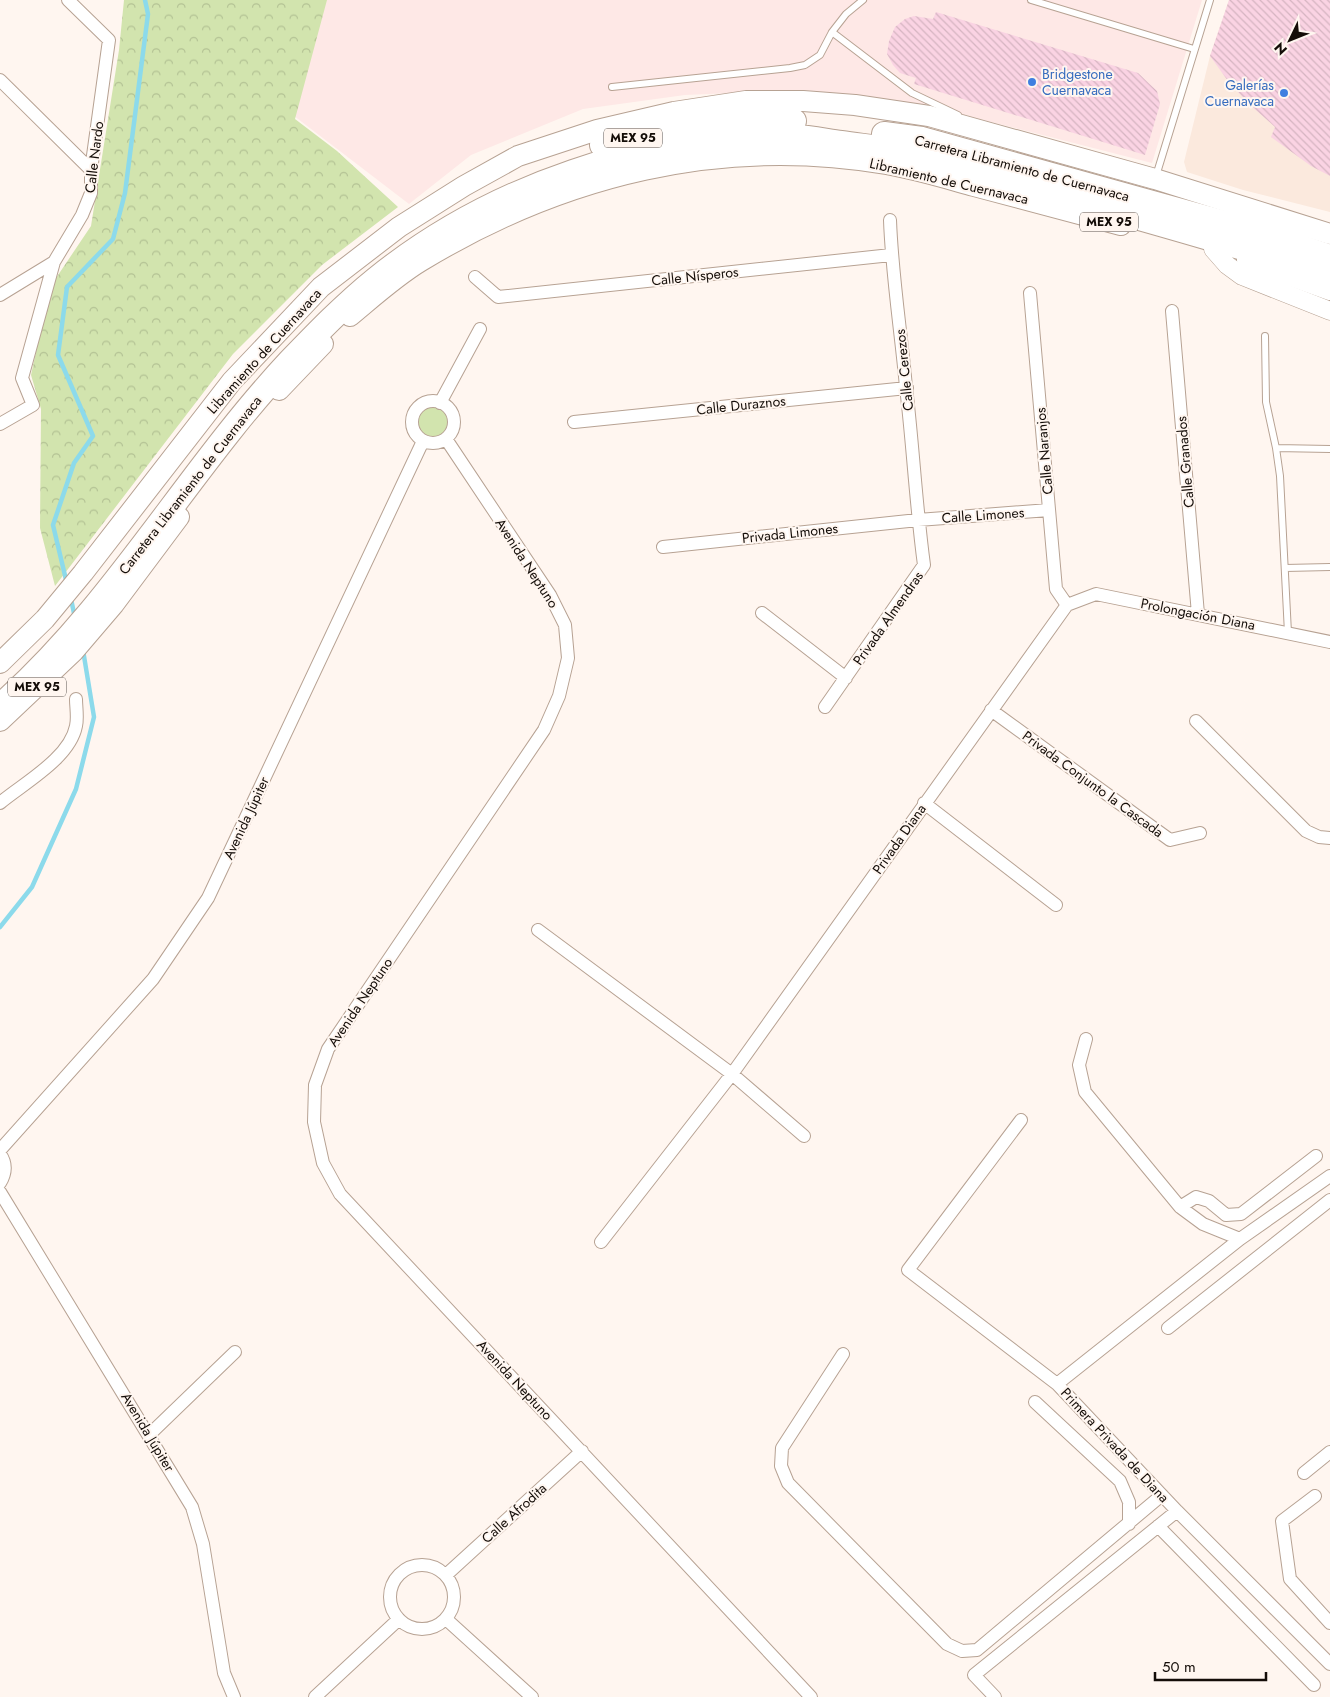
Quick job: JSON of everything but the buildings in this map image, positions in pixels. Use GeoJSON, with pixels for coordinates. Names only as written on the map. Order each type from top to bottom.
{"type":"FeatureCollection","features":[{"type":"Feature","properties":{"kind":"highway","name":"Carretera Libramiento de Cuernavaca"},"geometry":{"type":"LineString","coordinates":[[99,589],[244,390],[280,349],[339,291],[405,238],[473,198],[528,172],[599,146],[677,128],[746,121],[804,121],[922,139],[1250,230],[1330,257]]}},
{"type":"Feature","properties":{"kind":"highway","name":"Carretera Libramiento de Cuernavaca"},"geometry":{"type":"LineString","coordinates":[[0,706],[255,399],[335,315],[369,285],[414,251],[479,212],[533,186],[601,162],[678,146],[743,138],[798,137],[904,152],[1245,247],[1330,274]]}},
{"type":"Feature","properties":{"kind":"highway","name":"Carretera Libramiento de Cuernavaca"},"geometry":{"type":"LineString","coordinates":[[0,685],[59,636]]}},
{"type":"Feature","properties":{"kind":"main road","name":"Libramiento de Cuernavaca"},"geometry":{"type":"LineString","coordinates":[[99,589],[232,381],[321,287],[398,226],[464,186],[518,156],[597,130],[674,112],[746,101],[803,101],[855,105],[929,116],[1156,179],[1330,234]]}},
{"type":"Feature","properties":{"kind":"main road","name":"Libramiento de Cuernavaca"},"geometry":{"type":"LineString","coordinates":[[99,589],[264,407],[349,317],[420,262],[483,227],[538,202],[606,178],[677,162],[768,154],[795,153],[886,164],[1213,249],[1330,290]]}},
{"type":"Feature","properties":{"kind":"main road","name":"MEX 95"},"geometry":{"type":"LineString","coordinates":[[0,663],[59,636]]}},
{"type":"Feature","properties":{"kind":"main road","name":"MEX 95"},"geometry":{"type":"LineString","coordinates":[[0,721],[59,636]]}},
{"type":"Feature","properties":{"kind":"street","name":"Calle Nardo"},"geometry":{"type":"LineString","coordinates":[[0,295],[54,262],[82,216],[91,193],[92,170],[109,40],[68,0]]}},
{"type":"Feature","properties":{"kind":"street"},"geometry":{"type":"LineString","coordinates":[[0,80],[92,170]]}},
{"type":"Feature","properties":{"kind":"street","name":"Calle Cerezos"},"geometry":{"type":"LineString","coordinates":[[890,220],[891,255],[907,388],[918,520]]}},
{"type":"Feature","properties":{"kind":"street"},"geometry":{"type":"LineString","coordinates":[[1213,249],[1227,265],[1242,276],[1330,311]]}},
{"type":"Feature","properties":{"kind":"street","name":"Calle Nísperos"},"geometry":{"type":"LineString","coordinates":[[475,277],[498,297],[891,255]]}},
{"type":"Feature","properties":{"kind":"street"},"geometry":{"type":"LineString","coordinates":[[0,424],[33,405],[22,378],[54,262]]}},
{"type":"Feature","properties":{"kind":"street","name":"Calle Naranjos"},"geometry":{"type":"LineString","coordinates":[[1030,293],[1056,589],[1067,606]]}},
{"type":"Feature","properties":{"kind":"street","name":"Calle Granados"},"geometry":{"type":"LineString","coordinates":[[1172,311],[1198,614]]}},
{"type":"Feature","properties":{"kind":"street"},"geometry":{"type":"LineString","coordinates":[[440,403],[480,329]]}},
{"type":"Feature","properties":{"kind":"street","name":"Calle Duraznos"},"geometry":{"type":"LineString","coordinates":[[574,422],[907,388]]}},
{"type":"Feature","properties":{"kind":"street"},"geometry":{"type":"LineString","coordinates":[[425,403],[440,403],[451,412],[453,427],[446,439],[438,443],[422,441],[413,429],[414,414],[425,403]]}},
{"type":"Feature","properties":{"kind":"street","name":"Avenida Neptuno"},"geometry":{"type":"LineString","coordinates":[[446,439],[550,595],[565,624],[568,658],[559,696],[544,730],[328,1049],[316,1086],[314,1122],[323,1163],[340,1194],[811,1697]]}},
{"type":"Feature","properties":{"kind":"street","name":"Avenida Júpiter"},"geometry":{"type":"LineString","coordinates":[[0,1150],[153,979],[208,898],[422,441]]}},
{"type":"Feature","properties":{"kind":"street","name":"Calle Limones"},"geometry":{"type":"LineString","coordinates":[[918,520],[1049,510]]}},
{"type":"Feature","properties":{"kind":"street","name":"Privada Limones"},"geometry":{"type":"LineString","coordinates":[[663,547],[918,520]]}},
{"type":"Feature","properties":{"kind":"street","name":"Privada Almendras"},"geometry":{"type":"LineString","coordinates":[[825,707],[924,565],[918,520]]}},
{"type":"Feature","properties":{"kind":"street","name":"Prolongación Diana"},"geometry":{"type":"LineString","coordinates":[[1067,606],[1096,594],[1330,642]]}},
{"type":"Feature","properties":{"kind":"street","name":"Privada Diana"},"geometry":{"type":"LineString","coordinates":[[601,1242],[732,1074],[1067,606]]}},
{"type":"Feature","properties":{"kind":"street"},"geometry":{"type":"LineString","coordinates":[[762,613],[846,678]]}},
{"type":"Feature","properties":{"kind":"street"},"geometry":{"type":"LineString","coordinates":[[0,803],[61,755],[69,744],[77,726],[76,699]]}},
{"type":"Feature","properties":{"kind":"street","name":"Privada Conjunto la Cascada"},"geometry":{"type":"LineString","coordinates":[[991,710],[1170,840],[1200,833]]}},
{"type":"Feature","properties":{"kind":"street"},"geometry":{"type":"LineString","coordinates":[[1196,722],[1306,831],[1320,837],[1330,838]]}},
{"type":"Feature","properties":{"kind":"street"},"geometry":{"type":"LineString","coordinates":[[924,804],[1056,905]]}},
{"type":"Feature","properties":{"kind":"street"},"geometry":{"type":"LineString","coordinates":[[538,930],[732,1074],[804,1136]]}},
{"type":"Feature","properties":{"kind":"street"},"geometry":{"type":"LineString","coordinates":[[1086,1039],[1079,1065],[1085,1092],[1180,1206],[1203,1224],[1240,1239]]}},
{"type":"Feature","properties":{"kind":"street"},"geometry":{"type":"LineString","coordinates":[[1021,1120],[908,1270],[1057,1384]]}},
{"type":"Feature","properties":{"kind":"street"},"geometry":{"type":"LineString","coordinates":[[0,1154],[5,1165],[5,1174],[0,1183]]}},
{"type":"Feature","properties":{"kind":"street"},"geometry":{"type":"LineString","coordinates":[[1180,1206],[1196,1198],[1209,1201],[1226,1215],[1241,1214],[1316,1156]]}},
{"type":"Feature","properties":{"kind":"street","name":"Primera Privada de Diana"},"geometry":{"type":"LineString","coordinates":[[1330,1176],[1240,1239],[1057,1384],[1177,1511],[1330,1664]]}},
{"type":"Feature","properties":{"kind":"street","name":"Avenida Júpiter"},"geometry":{"type":"LineString","coordinates":[[0,1192],[150,1434],[192,1507],[203,1544],[224,1673],[234,1697]]}},
{"type":"Feature","properties":{"kind":"street"},"geometry":{"type":"LineString","coordinates":[[1168,1328],[1330,1200]]}},
{"type":"Feature","properties":{"kind":"street"},"geometry":{"type":"LineString","coordinates":[[150,1434],[235,1352]]}},
{"type":"Feature","properties":{"kind":"street"},"geometry":{"type":"LineString","coordinates":[[843,1354],[782,1448],[781,1466],[788,1483],[947,1644],[962,1651],[978,1650],[1162,1495]]}},
{"type":"Feature","properties":{"kind":"street"},"geometry":{"type":"LineString","coordinates":[[1035,1402],[1120,1481],[1129,1502],[1129,1524]]}},
{"type":"Feature","properties":{"kind":"street","name":"Calle Afrodita"},"geometry":{"type":"LineString","coordinates":[[446,1575],[582,1451]]}},
{"type":"Feature","properties":{"kind":"street"},"geometry":{"type":"LineString","coordinates":[[1304,1473],[1330,1452]]}},
{"type":"Feature","properties":{"kind":"street"},"geometry":{"type":"LineString","coordinates":[[1315,1496],[1282,1521],[1290,1579],[1330,1623]]}},
{"type":"Feature","properties":{"kind":"street"},"geometry":{"type":"LineString","coordinates":[[995,1697],[974,1675],[1177,1511]]}},
{"type":"Feature","properties":{"kind":"street"},"geometry":{"type":"LineString","coordinates":[[1158,1526],[1314,1685]]}},
{"type":"Feature","properties":{"kind":"street"},"geometry":{"type":"LineString","coordinates":[[423,1565],[435,1568],[446,1575],[452,1585],[454,1597],[452,1609],[446,1619],[435,1626],[422,1629],[410,1626],[399,1619],[392,1608],[390,1596],[393,1584],[400,1573],[411,1567],[423,1565]]}},
{"type":"Feature","properties":{"kind":"street"},"geometry":{"type":"LineString","coordinates":[[315,1697],[399,1619]]}},
{"type":"Feature","properties":{"kind":"street"},"geometry":{"type":"LineString","coordinates":[[446,1619],[532,1697]]}},
{"type":"Feature","properties":{"kind":"lane"},"geometry":{"type":"LineString","coordinates":[[612,86],[780,70],[805,65],[820,56],[832,32],[846,14],[863,0]]}},
{"type":"Feature","properties":{"kind":"lane"},"geometry":{"type":"LineString","coordinates":[[1031,0],[1194,49]]}},
{"type":"Feature","properties":{"kind":"lane"},"geometry":{"type":"LineString","coordinates":[[1156,179],[1210,0]]}},
{"type":"Feature","properties":{"kind":"lane"},"geometry":{"type":"LineString","coordinates":[[832,32],[912,93],[970,121],[1099,159],[1106,165]]}},
{"type":"Feature","properties":{"kind":"lane"},"geometry":{"type":"LineString","coordinates":[[1265,336],[1266,402],[1276,448],[1288,633]]}},
{"type":"Feature","properties":{"kind":"lane"},"geometry":{"type":"LineString","coordinates":[[1276,448],[1330,449]]}},
{"type":"Feature","properties":{"kind":"lane"},"geometry":{"type":"LineString","coordinates":[[1285,568],[1330,567]]}},
{"type":"Feature","properties":{"kind":"shaded area"},"geometry":{"type":"Polygon","coordinates":[[[252,0],[1202,0],[1152,163],[948,111],[782,91],[685,95],[583,109],[471,155],[409,204],[230,67],[252,0]]]}},
{"type":"Feature","properties":{"kind":"shaded area"},"geometry":{"type":"Polygon","coordinates":[[[1229,0],[1330,0],[1330,212],[1243,190],[1187,172],[1184,162],[1210,56],[1229,0]]]}},
{"type":"Feature","properties":{"kind":"green space"},"geometry":{"type":"Polygon","coordinates":[[[124,0],[327,0],[295,119],[337,151],[398,207],[322,265],[233,354],[55,586],[40,528],[41,409],[31,375],[50,287],[91,226],[119,50],[124,0]]]}},
{"type":"Feature","properties":{"kind":"green space"},"geometry":{"type":"Polygon","coordinates":[[[432,406],[438,407],[443,411],[447,416],[447,428],[443,433],[438,437],[432,438],[426,437],[421,433],[417,428],[416,422],[417,416],[421,411],[426,407],[432,406]]]}},
{"type":"Feature","properties":{"kind":"waterway"},"geometry":{"type":"LineString","coordinates":[[67,584],[53,525],[74,463],[93,436],[58,355],[67,287],[113,239],[125,193],[148,14],[145,0]]}},
{"type":"Feature","properties":{"kind":"waterway"},"geometry":{"type":"LineString","coordinates":[[71,599],[75,618]]}},
{"type":"Feature","properties":{"kind":"waterway"},"geometry":{"type":"LineString","coordinates":[[0,927],[32,887],[76,789],[94,717],[83,650]]}},
{"type":"Feature","properties":{"kind":"place","name":"Bridgestone Cuernavaca"},"geometry":{"type":"Point","coordinates":[1032,82]}},
{"type":"Feature","properties":{"kind":"place","name":"Galerías Cuernavaca"},"geometry":{"type":"Point","coordinates":[1284,93]}}]}
